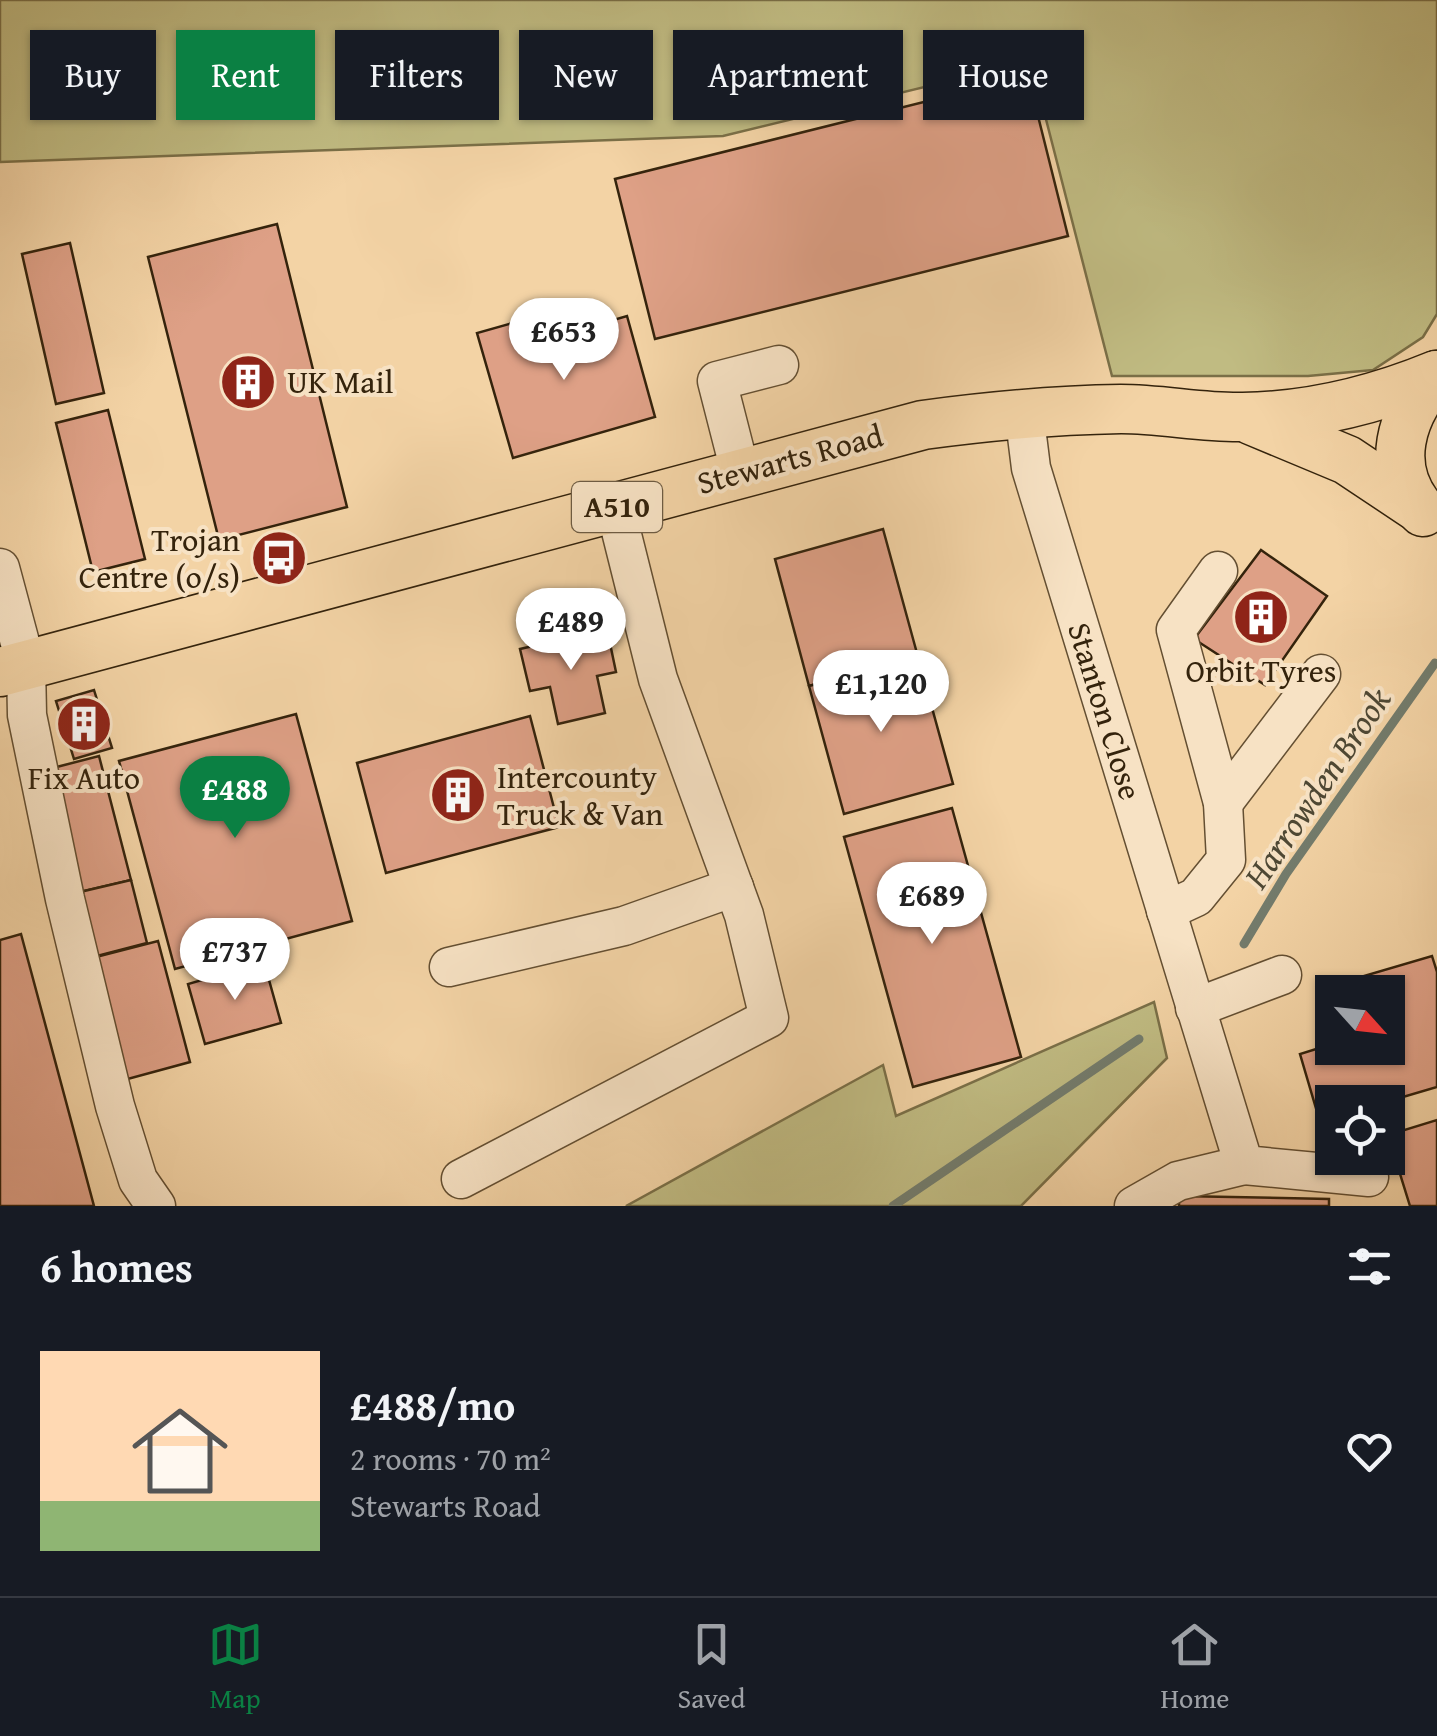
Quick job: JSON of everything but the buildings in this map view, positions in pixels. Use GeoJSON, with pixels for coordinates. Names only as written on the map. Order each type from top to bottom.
{"type":"FeatureCollection","features":[{"type":"Feature","properties":{"kind":"main road","name":"Stewarts Road"},"geometry":{"type":"LineString","coordinates":[[13,669],[740,471],[924,425],[1024,412],[1127,409],[1243,417],[1329,408],[1386,396],[1437,375]]}},
{"type":"Feature","properties":{"kind":"main road"},"geometry":{"type":"LineString","coordinates":[[1428,516],[1402,475],[1400,438],[1412,403],[1437,375]]}},
{"type":"Feature","properties":{"kind":"main road","name":"Stewarts Road"},"geometry":{"type":"LineString","coordinates":[[1243,417],[1347,460],[1428,516]]}},
{"type":"Feature","properties":{"kind":"street"},"geometry":{"type":"LineString","coordinates":[[740,471],[717,381],[779,365]]}},
{"type":"Feature","properties":{"kind":"street","name":"Stanton Close"},"geometry":{"type":"LineString","coordinates":[[1024,412],[1032,468],[1244,1165]]}},
{"type":"Feature","properties":{"kind":"street"},"geometry":{"type":"LineString","coordinates":[[461,1179],[770,1018],[734,887],[658,678],[615,507]]}},
{"type":"Feature","properties":{"kind":"street"},"geometry":{"type":"LineString","coordinates":[[0,568],[13,669],[27,715],[115,1106],[138,1180],[156,1206]]}},
{"type":"Feature","properties":{"kind":"street"},"geometry":{"type":"LineString","coordinates":[[1166,910],[1196,898],[1226,860],[1223,803],[1176,630],[1218,571]]}},
{"type":"Feature","properties":{"kind":"street"},"geometry":{"type":"LineString","coordinates":[[1223,803],[1321,674]]}},
{"type":"Feature","properties":{"kind":"street"},"geometry":{"type":"LineString","coordinates":[[449,967],[624,926],[734,887]]}},
{"type":"Feature","properties":{"kind":"street"},"geometry":{"type":"LineString","coordinates":[[1195,1008],[1282,975]]}},
{"type":"Feature","properties":{"kind":"street"},"geometry":{"type":"LineString","coordinates":[[1134,1206],[1178,1181],[1244,1165],[1369,1177]]}},
{"type":"Feature","properties":{"kind":"shaded area"},"geometry":{"type":"Polygon","coordinates":[[[0,0],[1437,0],[1437,314],[1423,337],[1373,370],[1308,376],[1112,376],[1046,120],[1084,120],[1084,30],[923,30],[923,87],[903,92],[903,30],[673,30],[673,120],[789,120],[723,136],[0,162],[0,0]]]}},
{"type":"Feature","properties":{"kind":"shaded area"},"geometry":{"type":"Polygon","coordinates":[[[1154,1002],[1167,1058],[1021,1206],[626,1206],[883,1065],[896,1116],[1154,1002]]]}},
{"type":"Feature","properties":{"kind":"waterway","name":"Harrowden Brook"},"geometry":{"type":"LineString","coordinates":[[1244,944],[1286,874],[1435,663]]}},
{"type":"Feature","properties":{"kind":"waterway","name":"Harrowden Brook"},"geometry":{"type":"LineString","coordinates":[[893,1206],[1139,1039]]}},
{"type":"Feature","properties":{"kind":"place","name":"UK Mail"},"geometry":{"type":"Point","coordinates":[248,382]}},
{"type":"Feature","properties":{"kind":"place","name":"Trojan Centre (o/s)"},"geometry":{"type":"Point","coordinates":[279,558]}},
{"type":"Feature","properties":{"kind":"place","name":"Orbit Tyres"},"geometry":{"type":"Point","coordinates":[1261,617]}},
{"type":"Feature","properties":{"kind":"place","name":"Fix Auto"},"geometry":{"type":"Point","coordinates":[84,724]}},
{"type":"Feature","properties":{"kind":"place","name":"Intercounty Truck & Van"},"geometry":{"type":"Point","coordinates":[458,795]}}]}
